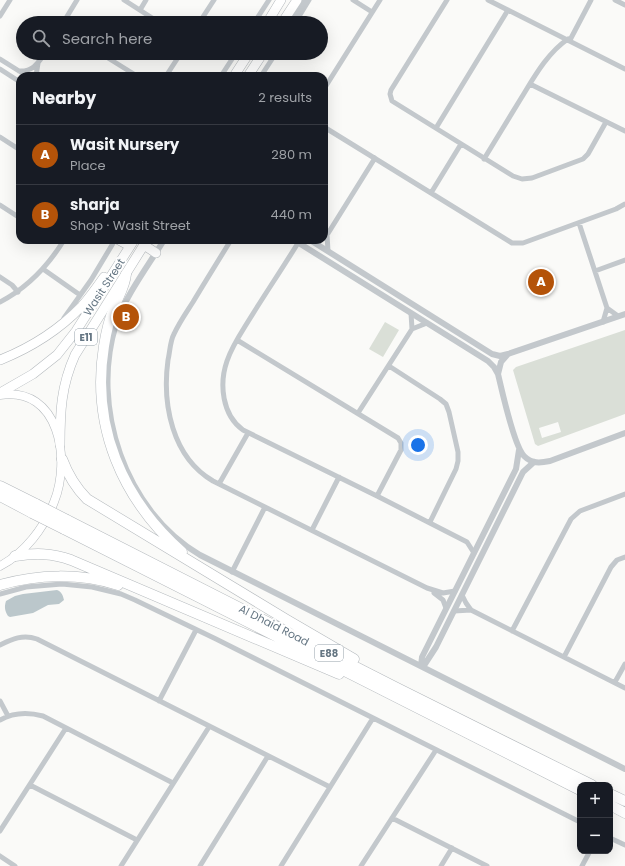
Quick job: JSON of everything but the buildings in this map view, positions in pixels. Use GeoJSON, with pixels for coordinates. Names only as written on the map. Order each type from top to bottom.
{"type":"FeatureCollection","features":[{"type":"Feature","properties":{"kind":"highway"},"geometry":{"type":"LineString","coordinates":[[287,16],[297,0]]}},
{"type":"Feature","properties":{"kind":"highway"},"geometry":{"type":"LineString","coordinates":[[271,16],[281,1]]}},
{"type":"Feature","properties":{"kind":"highway"},"geometry":{"type":"LineString","coordinates":[[237,72],[244,60]]}},
{"type":"Feature","properties":{"kind":"highway"},"geometry":{"type":"LineString","coordinates":[[251,72],[259,60]]}},
{"type":"Feature","properties":{"kind":"highway","name":"Wasit Street"},"geometry":{"type":"LineString","coordinates":[[0,394],[33,374],[57,355],[76,331],[131,244]]}},
{"type":"Feature","properties":{"kind":"highway","name":"Wasit Street"},"geometry":{"type":"LineString","coordinates":[[60,445],[61,405],[63,388],[68,371],[75,355],[144,244]]}},
{"type":"Feature","properties":{"kind":"highway"},"geometry":{"type":"LineString","coordinates":[[147,244],[156,252]]}},
{"type":"Feature","properties":{"kind":"highway"},"geometry":{"type":"LineString","coordinates":[[0,360],[30,346],[60,326],[82,306],[110,269],[122,259]]}},
{"type":"Feature","properties":{"kind":"highway"},"geometry":{"type":"LineString","coordinates":[[126,274],[110,319],[102,363],[102,397],[107,431],[117,463],[124,479],[141,507],[161,532],[202,569]]}},
{"type":"Feature","properties":{"kind":"highway"},"geometry":{"type":"LineString","coordinates":[[62,459],[72,482],[78,491],[87,499],[202,569],[376,671],[397,688]]}},
{"type":"Feature","properties":{"kind":"highway","name":"Al Dhaid Road"},"geometry":{"type":"LineString","coordinates":[[0,486],[34,508],[577,788]]}},
{"type":"Feature","properties":{"kind":"highway","name":"Al Dhaid Road"},"geometry":{"type":"LineString","coordinates":[[0,496],[34,508]]}},
{"type":"Feature","properties":{"kind":"highway","name":"Al Dhaid Road"},"geometry":{"type":"LineString","coordinates":[[65,524],[586,782]]}},
{"type":"Feature","properties":{"kind":"highway"},"geometry":{"type":"LineString","coordinates":[[15,556],[38,554],[60,556],[158,596],[358,682],[379,687]]}},
{"type":"Feature","properties":{"kind":"highway"},"geometry":{"type":"LineString","coordinates":[[0,585],[34,578],[54,576],[75,577],[116,584],[146,594],[158,596]]}},
{"type":"Feature","properties":{"kind":"highway"},"geometry":{"type":"LineString","coordinates":[[613,796],[625,802]]}},
{"type":"Feature","properties":{"kind":"highway"},"geometry":{"type":"LineString","coordinates":[[613,807],[625,813]]}},
{"type":"Feature","properties":{"kind":"main road"},"geometry":{"type":"LineString","coordinates":[[0,394],[20,395],[37,402],[50,417],[55,426],[62,459],[59,487],[55,502],[48,517],[28,545],[0,566]]}},
{"type":"Feature","properties":{"kind":"street"},"geometry":{"type":"LineString","coordinates":[[0,16],[10,0]]}},
{"type":"Feature","properties":{"kind":"street"},"geometry":{"type":"LineString","coordinates":[[68,16],[78,0]]}},
{"type":"Feature","properties":{"kind":"street"},"geometry":{"type":"LineString","coordinates":[[124,0],[149,16]]}},
{"type":"Feature","properties":{"kind":"street"},"geometry":{"type":"LineString","coordinates":[[140,10],[146,0]]}},
{"type":"Feature","properties":{"kind":"street"},"geometry":{"type":"LineString","coordinates":[[204,16],[214,0]]}},
{"type":"Feature","properties":{"kind":"street"},"geometry":{"type":"LineString","coordinates":[[259,16],[269,0]]}},
{"type":"Feature","properties":{"kind":"street"},"geometry":{"type":"LineString","coordinates":[[295,16],[305,0]]}},
{"type":"Feature","properties":{"kind":"street"},"geometry":{"type":"LineString","coordinates":[[299,16],[309,0]]}},
{"type":"Feature","properties":{"kind":"street"},"geometry":{"type":"LineString","coordinates":[[353,0],[372,12]]}},
{"type":"Feature","properties":{"kind":"street"},"geometry":{"type":"LineString","coordinates":[[328,83],[380,0]]}},
{"type":"Feature","properties":{"kind":"street"},"geometry":{"type":"LineString","coordinates":[[447,0],[390,94],[392,101],[484,159],[517,178],[527,179],[583,159],[588,154],[606,122]]}},
{"type":"Feature","properties":{"kind":"street"},"geometry":{"type":"LineString","coordinates":[[488,0],[625,68]]}},
{"type":"Feature","properties":{"kind":"street"},"geometry":{"type":"LineString","coordinates":[[484,159],[530,84],[553,52],[569,40],[591,0]]}},
{"type":"Feature","properties":{"kind":"street"},"geometry":{"type":"LineString","coordinates":[[615,0],[625,5]]}},
{"type":"Feature","properties":{"kind":"street"},"geometry":{"type":"LineString","coordinates":[[436,128],[508,10]]}},
{"type":"Feature","properties":{"kind":"street"},"geometry":{"type":"LineString","coordinates":[[0,59],[19,71],[30,70],[39,63]]}},
{"type":"Feature","properties":{"kind":"street"},"geometry":{"type":"LineString","coordinates":[[36,72],[41,60]]}},
{"type":"Feature","properties":{"kind":"street"},"geometry":{"type":"LineString","coordinates":[[111,60],[131,72]]}},
{"type":"Feature","properties":{"kind":"street"},"geometry":{"type":"LineString","coordinates":[[169,72],[176,60]]}},
{"type":"Feature","properties":{"kind":"street"},"geometry":{"type":"LineString","coordinates":[[224,72],[231,60]]}},
{"type":"Feature","properties":{"kind":"street"},"geometry":{"type":"LineString","coordinates":[[256,64],[260,60]]}},
{"type":"Feature","properties":{"kind":"street"},"geometry":{"type":"LineString","coordinates":[[264,72],[271,60]]}},
{"type":"Feature","properties":{"kind":"street"},"geometry":{"type":"LineString","coordinates":[[0,69],[16,79]]}},
{"type":"Feature","properties":{"kind":"street"},"geometry":{"type":"LineString","coordinates":[[530,84],[625,131]]}},
{"type":"Feature","properties":{"kind":"street"},"geometry":{"type":"LineString","coordinates":[[328,129],[512,243],[520,244],[620,208],[625,204]]}},
{"type":"Feature","properties":{"kind":"street"},"geometry":{"type":"LineString","coordinates":[[0,137],[16,147]]}},
{"type":"Feature","properties":{"kind":"street"},"geometry":{"type":"LineString","coordinates":[[431,193],[461,144]]}},
{"type":"Feature","properties":{"kind":"street"},"geometry":{"type":"LineString","coordinates":[[328,231],[375,158]]}},
{"type":"Feature","properties":{"kind":"street"},"geometry":{"type":"LineString","coordinates":[[0,205],[16,215]]}},
{"type":"Feature","properties":{"kind":"street"},"geometry":{"type":"LineString","coordinates":[[579,223],[607,308],[603,322]]}},
{"type":"Feature","properties":{"kind":"street"},"geometry":{"type":"LineString","coordinates":[[0,302],[18,292],[31,281],[43,269],[62,244]]}},
{"type":"Feature","properties":{"kind":"street"},"geometry":{"type":"LineString","coordinates":[[60,326],[91,280],[113,244]]}},
{"type":"Feature","properties":{"kind":"street"},"geometry":{"type":"LineString","coordinates":[[161,244],[125,304],[113,338],[107,379],[109,407],[115,438],[124,465],[132,482],[162,524],[187,547],[232,572],[625,770]]}},
{"type":"Feature","properties":{"kind":"street"},"geometry":{"type":"LineString","coordinates":[[229,244],[173,335],[167,376],[167,394],[169,413],[178,443],[190,463],[219,484],[427,588],[441,597],[446,608]]}},
{"type":"Feature","properties":{"kind":"street"},"geometry":{"type":"LineString","coordinates":[[294,244],[237,340],[226,362],[223,392],[226,406],[232,420],[239,428],[248,433],[430,522],[467,542],[474,553]]}},
{"type":"Feature","properties":{"kind":"street"},"geometry":{"type":"LineString","coordinates":[[301,244],[491,364],[498,374],[519,450],[518,465],[422,657],[422,667]]}},
{"type":"Feature","properties":{"kind":"street"},"geometry":{"type":"LineString","coordinates":[[318,244],[480,347],[496,355],[508,354],[625,314]]}},
{"type":"Feature","properties":{"kind":"street"},"geometry":{"type":"LineString","coordinates":[[326,244],[328,251]]}},
{"type":"Feature","properties":{"kind":"street"},"geometry":{"type":"LineString","coordinates":[[595,271],[625,260]]}},
{"type":"Feature","properties":{"kind":"street"},"geometry":{"type":"LineString","coordinates":[[43,269],[80,296]]}},
{"type":"Feature","properties":{"kind":"street"},"geometry":{"type":"LineString","coordinates":[[0,277],[12,285],[18,292]]}},
{"type":"Feature","properties":{"kind":"street"},"geometry":{"type":"LineString","coordinates":[[607,308],[618,316]]}},
{"type":"Feature","properties":{"kind":"street"},"geometry":{"type":"LineString","coordinates":[[411,313],[412,329]]}},
{"type":"Feature","properties":{"kind":"street"},"geometry":{"type":"LineString","coordinates":[[358,413],[412,329],[426,323]]}},
{"type":"Feature","properties":{"kind":"street"},"geometry":{"type":"LineString","coordinates":[[237,340],[396,436],[401,443],[399,454],[377,496]]}},
{"type":"Feature","properties":{"kind":"street"},"geometry":{"type":"LineString","coordinates":[[460,344],[477,350],[480,350],[480,347]]}},
{"type":"Feature","properties":{"kind":"street"},"geometry":{"type":"LineString","coordinates":[[498,374],[501,362],[508,354]]}},
{"type":"Feature","properties":{"kind":"street"},"geometry":{"type":"LineString","coordinates":[[389,366],[443,401],[450,412],[458,461],[456,469],[430,522]]}},
{"type":"Feature","properties":{"kind":"street"},"geometry":{"type":"LineString","coordinates":[[219,484],[248,433]]}},
{"type":"Feature","properties":{"kind":"street"},"geometry":{"type":"LineString","coordinates":[[519,450],[525,457],[534,462],[540,463],[550,461],[625,434]]}},
{"type":"Feature","properties":{"kind":"street"},"geometry":{"type":"LineString","coordinates":[[422,667],[436,647],[523,472],[534,462]]}},
{"type":"Feature","properties":{"kind":"street"},"geometry":{"type":"LineString","coordinates":[[312,530],[339,477]]}},
{"type":"Feature","properties":{"kind":"street"},"geometry":{"type":"LineString","coordinates":[[510,480],[516,481],[518,484]]}},
{"type":"Feature","properties":{"kind":"street"},"geometry":{"type":"LineString","coordinates":[[512,631],[571,519],[580,511],[625,494]]}},
{"type":"Feature","properties":{"kind":"street"},"geometry":{"type":"LineString","coordinates":[[232,572],[265,506]]}},
{"type":"Feature","properties":{"kind":"street"},"geometry":{"type":"LineString","coordinates":[[467,542],[481,538]]}},
{"type":"Feature","properties":{"kind":"street"},"geometry":{"type":"LineString","coordinates":[[564,657],[611,567],[618,560],[625,557]]}},
{"type":"Feature","properties":{"kind":"street"},"geometry":{"type":"LineString","coordinates":[[0,594],[37,585],[62,584],[107,590],[135,600],[216,639],[577,820]]}},
{"type":"Feature","properties":{"kind":"street"},"geometry":{"type":"LineString","coordinates":[[427,588],[443,593],[455,591]]}},
{"type":"Feature","properties":{"kind":"street"},"geometry":{"type":"LineString","coordinates":[[462,595],[471,610],[625,688]]}},
{"type":"Feature","properties":{"kind":"street"},"geometry":{"type":"LineString","coordinates":[[454,611],[471,610]]}},
{"type":"Feature","properties":{"kind":"street"},"geometry":{"type":"LineString","coordinates":[[159,701],[196,630]]}},
{"type":"Feature","properties":{"kind":"street"},"geometry":{"type":"LineString","coordinates":[[0,645],[22,637],[41,641],[330,787]]}},
{"type":"Feature","properties":{"kind":"street"},"geometry":{"type":"LineString","coordinates":[[409,661],[419,656],[429,643]]}},
{"type":"Feature","properties":{"kind":"street"},"geometry":{"type":"LineString","coordinates":[[429,643],[436,647]]}},
{"type":"Feature","properties":{"kind":"street"},"geometry":{"type":"LineString","coordinates":[[435,674],[431,666],[431,661],[436,647]]}},
{"type":"Feature","properties":{"kind":"street"},"geometry":{"type":"LineString","coordinates":[[615,682],[625,664]]}},
{"type":"Feature","properties":{"kind":"street"},"geometry":{"type":"LineString","coordinates":[[0,701],[8,716]]}},
{"type":"Feature","properties":{"kind":"street"},"geometry":{"type":"LineString","coordinates":[[0,720],[8,716],[22,713],[43,716],[173,783]]}},
{"type":"Feature","properties":{"kind":"street"},"geometry":{"type":"LineString","coordinates":[[281,866],[373,718]]}},
{"type":"Feature","properties":{"kind":"street"},"geometry":{"type":"LineString","coordinates":[[121,866],[209,726]]}},
{"type":"Feature","properties":{"kind":"street"},"geometry":{"type":"LineString","coordinates":[[0,831],[66,728]]}},
{"type":"Feature","properties":{"kind":"street"},"geometry":{"type":"LineString","coordinates":[[362,866],[436,750]]}},
{"type":"Feature","properties":{"kind":"street"},"geometry":{"type":"LineString","coordinates":[[200,866],[268,756]]}},
{"type":"Feature","properties":{"kind":"street"},"geometry":{"type":"LineString","coordinates":[[30,785],[137,840]]}},
{"type":"Feature","properties":{"kind":"street"},"geometry":{"type":"LineString","coordinates":[[392,818],[487,866]]}},
{"type":"Feature","properties":{"kind":"street"},"geometry":{"type":"LineString","coordinates":[[613,839],[625,845]]}},
{"type":"Feature","properties":{"kind":"street"},"geometry":{"type":"LineString","coordinates":[[440,866],[452,848]]}},
{"type":"Feature","properties":{"kind":"street"},"geometry":{"type":"LineString","coordinates":[[582,866],[588,854]]}},
{"type":"Feature","properties":{"kind":"street"},"geometry":{"type":"LineString","coordinates":[[0,856],[15,866]]}},
{"type":"Feature","properties":{"kind":"shaded area"},"geometry":{"type":"Polygon","coordinates":[[[385,322],[399,330],[383,357],[369,349],[385,322]]]}},
{"type":"Feature","properties":{"kind":"shaded area"},"geometry":{"type":"Polygon","coordinates":[[[625,330],[625,414],[538,446],[535,444],[513,370],[516,367],[625,330]],[[558,422],[539,428],[542,438],[561,432],[558,422]]]}},
{"type":"Feature","properties":{"kind":"shaded area"},"geometry":{"type":"Polygon","coordinates":[[[57,590],[61,593],[64,600],[59,604],[48,605],[33,613],[10,617],[6,612],[6,601],[15,596],[57,590]]]}},
{"type":"Feature","properties":{"kind":"place","name":"Wasit Nursery"},"geometry":{"type":"Point","coordinates":[541,282]}},
{"type":"Feature","properties":{"kind":"place","name":"sharja"},"geometry":{"type":"Point","coordinates":[126,317]}}]}
